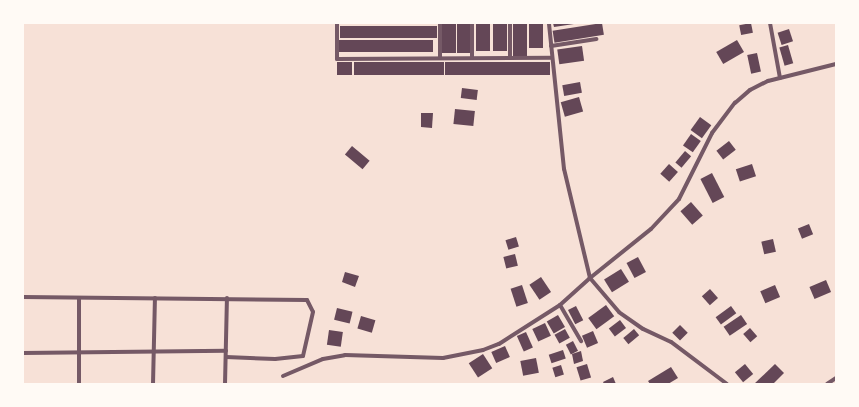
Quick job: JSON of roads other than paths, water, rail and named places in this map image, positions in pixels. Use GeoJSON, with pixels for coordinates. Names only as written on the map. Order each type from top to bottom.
{"type":"FeatureCollection","features":[{"type":"Feature","properties":{"kind":"street"},"geometry":{"type":"LineString","coordinates":[[337,23],[337,59],[552,58]]}},
{"type":"Feature","properties":{"kind":"street"},"geometry":{"type":"LineString","coordinates":[[440,23],[440,58]]}},
{"type":"Feature","properties":{"kind":"street"},"geometry":{"type":"LineString","coordinates":[[472,23],[472,58]]}},
{"type":"Feature","properties":{"kind":"street"},"geometry":{"type":"LineString","coordinates":[[510,23],[510,58]]}},
{"type":"Feature","properties":{"kind":"street"},"geometry":{"type":"LineString","coordinates":[[549,23],[564,169],[590,278],[619,312],[643,329],[671,342],[727,384]]}},
{"type":"Feature","properties":{"kind":"street"},"geometry":{"type":"LineString","coordinates":[[770,23],[780,78]]}},
{"type":"Feature","properties":{"kind":"street"},"geometry":{"type":"LineString","coordinates":[[551,46],[596,39]]}},
{"type":"Feature","properties":{"kind":"street"},"geometry":{"type":"LineString","coordinates":[[283,376],[323,359],[345,355],[443,358],[483,350],[499,344],[560,304],[651,229],[679,199],[712,133],[735,104],[750,90],[780,78],[836,64]]}},
{"type":"Feature","properties":{"kind":"street"},"geometry":{"type":"LineString","coordinates":[[23,297],[308,300],[314,312],[305,353],[301,357],[275,359],[226,357]]}},
{"type":"Feature","properties":{"kind":"street"},"geometry":{"type":"LineString","coordinates":[[79,298],[79,384]]}},
{"type":"Feature","properties":{"kind":"street"},"geometry":{"type":"LineString","coordinates":[[153,384],[155,298]]}},
{"type":"Feature","properties":{"kind":"street"},"geometry":{"type":"LineString","coordinates":[[225,384],[226,298]]}},
{"type":"Feature","properties":{"kind":"street"},"geometry":{"type":"LineString","coordinates":[[560,304],[581,341]]}},
{"type":"Feature","properties":{"kind":"street"},"geometry":{"type":"LineString","coordinates":[[23,353],[226,352]]}},
{"type":"Feature","properties":{"kind":"street"},"geometry":{"type":"LineString","coordinates":[[827,384],[836,378]]}}]}
